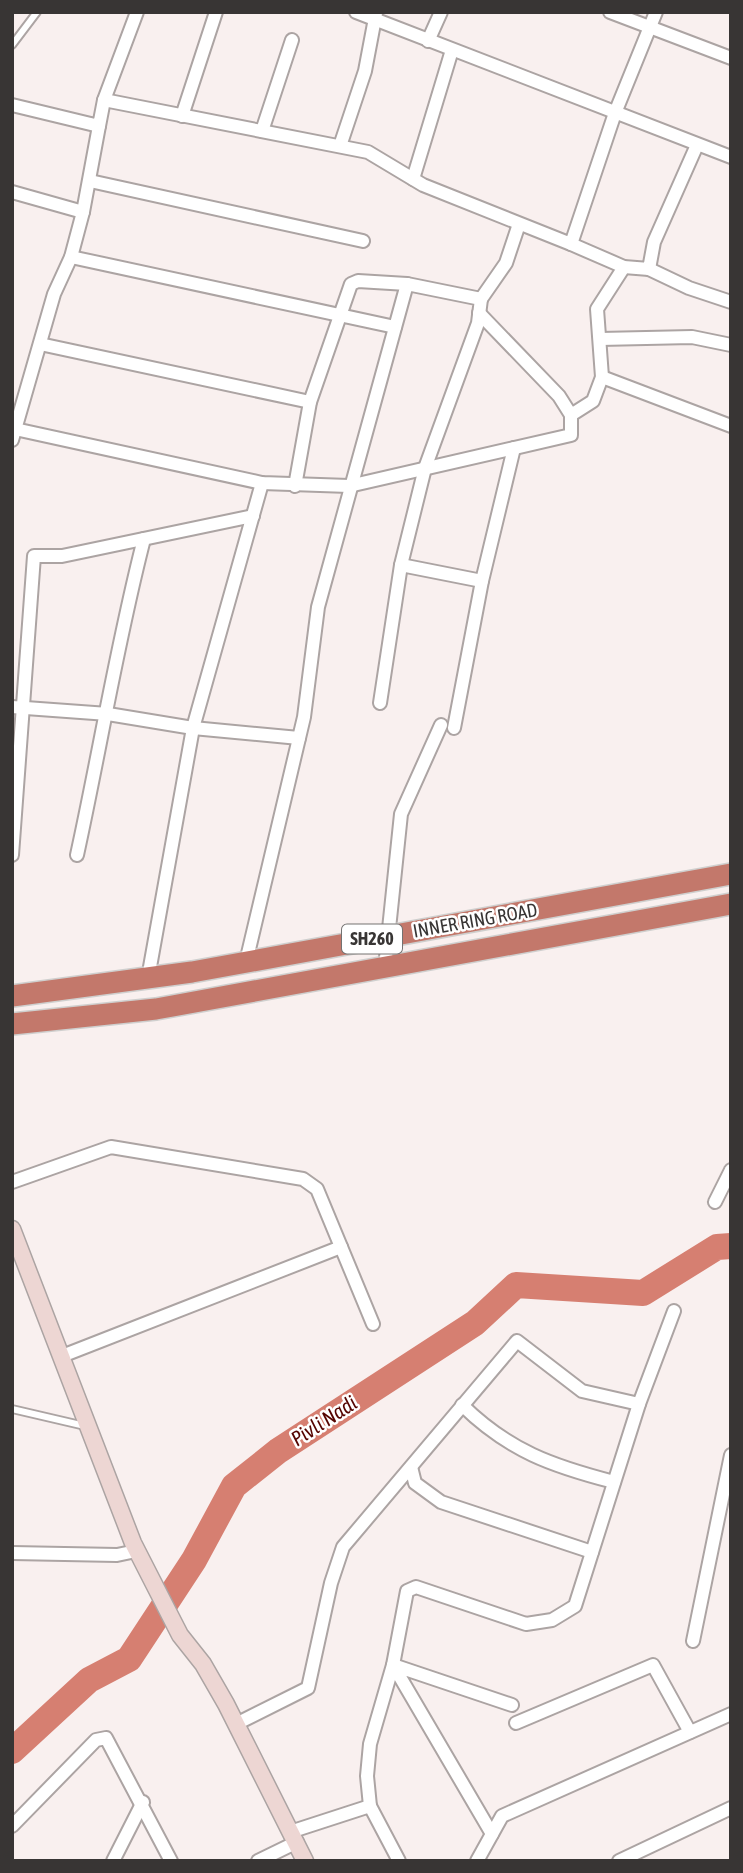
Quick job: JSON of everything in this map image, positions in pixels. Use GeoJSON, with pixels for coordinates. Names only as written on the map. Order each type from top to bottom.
{"type":"FeatureCollection","features":[{"type":"Feature","properties":{"kind":"highway","name":"INNER RING ROAD"},"geometry":{"type":"LineString","coordinates":[[12,996],[246,962],[731,874]]}},
{"type":"Feature","properties":{"kind":"highway","name":"INNER RING ROAD"},"geometry":{"type":"LineString","coordinates":[[12,1024],[156,1009],[731,904]]}},
{"type":"Feature","properties":{"kind":"street"},"geometry":{"type":"LineString","coordinates":[[137,12],[104,100],[90,181],[71,257],[54,294],[14,434],[262,483],[295,486],[349,486],[571,435],[571,415],[559,396],[479,313]]}},
{"type":"Feature","properties":{"kind":"street"},"geometry":{"type":"LineString","coordinates":[[182,116],[216,12]]}},
{"type":"Feature","properties":{"kind":"street"},"geometry":{"type":"LineString","coordinates":[[356,12],[376,16],[428,41],[731,157]]}},
{"type":"Feature","properties":{"kind":"street"},"geometry":{"type":"LineString","coordinates":[[428,41],[441,12]]}},
{"type":"Feature","properties":{"kind":"street"},"geometry":{"type":"LineString","coordinates":[[610,12],[731,58]]}},
{"type":"Feature","properties":{"kind":"street"},"geometry":{"type":"LineString","coordinates":[[571,244],[614,113],[656,12]]}},
{"type":"Feature","properties":{"kind":"street"},"geometry":{"type":"LineString","coordinates":[[340,146],[365,71],[376,16]]}},
{"type":"Feature","properties":{"kind":"street"},"geometry":{"type":"LineString","coordinates":[[262,131],[292,40]]}},
{"type":"Feature","properties":{"kind":"street"},"geometry":{"type":"LineString","coordinates":[[413,179],[452,50]]}},
{"type":"Feature","properties":{"kind":"street"},"geometry":{"type":"LineString","coordinates":[[104,100],[368,152],[413,179],[519,224],[624,267],[649,268],[688,288],[731,302]]}},
{"type":"Feature","properties":{"kind":"street"},"geometry":{"type":"LineString","coordinates":[[12,105],[99,126]]}},
{"type":"Feature","properties":{"kind":"street"},"geometry":{"type":"LineString","coordinates":[[649,268],[654,242],[697,145]]}},
{"type":"Feature","properties":{"kind":"street"},"geometry":{"type":"LineString","coordinates":[[90,181],[363,241]]}},
{"type":"Feature","properties":{"kind":"street"},"geometry":{"type":"LineString","coordinates":[[12,192],[83,212]]}},
{"type":"Feature","properties":{"kind":"street"},"geometry":{"type":"LineString","coordinates":[[380,704],[401,565],[425,468],[450,405],[481,299],[506,263],[519,224]]}},
{"type":"Feature","properties":{"kind":"street"},"geometry":{"type":"LineString","coordinates":[[71,257],[395,327]]}},
{"type":"Feature","properties":{"kind":"street"},"geometry":{"type":"LineString","coordinates":[[571,415],[593,401],[602,377],[597,309],[624,267]]}},
{"type":"Feature","properties":{"kind":"street"},"geometry":{"type":"LineString","coordinates":[[295,486],[310,402],[353,282],[407,284],[481,299]]}},
{"type":"Feature","properties":{"kind":"street"},"geometry":{"type":"LineString","coordinates":[[246,962],[299,738],[318,607],[349,486],[407,284]]}},
{"type":"Feature","properties":{"kind":"street"},"geometry":{"type":"LineString","coordinates":[[600,339],[692,337],[731,345]]}},
{"type":"Feature","properties":{"kind":"street"},"geometry":{"type":"LineString","coordinates":[[40,344],[310,402]]}},
{"type":"Feature","properties":{"kind":"street"},"geometry":{"type":"LineString","coordinates":[[602,377],[731,426]]}},
{"type":"Feature","properties":{"kind":"street"},"geometry":{"type":"LineString","coordinates":[[385,967],[386,937],[401,814],[447,727],[514,448]]}},
{"type":"Feature","properties":{"kind":"street"},"geometry":{"type":"LineString","coordinates":[[148,978],[194,728],[262,483]]}},
{"type":"Feature","properties":{"kind":"street"},"geometry":{"type":"LineString","coordinates":[[12,855],[19,708],[34,556],[59,556],[253,516]]}},
{"type":"Feature","properties":{"kind":"street"},"geometry":{"type":"LineString","coordinates":[[77,855],[108,714],[127,606],[144,539]]}},
{"type":"Feature","properties":{"kind":"street"},"geometry":{"type":"LineString","coordinates":[[401,565],[482,581]]}},
{"type":"Feature","properties":{"kind":"street"},"geometry":{"type":"LineString","coordinates":[[19,708],[108,714],[194,728],[299,738]]}},
{"type":"Feature","properties":{"kind":"street"},"geometry":{"type":"LineString","coordinates":[[12,1182],[111,1147],[303,1180],[317,1189],[373,1324]]}},
{"type":"Feature","properties":{"kind":"street"},"geometry":{"type":"LineString","coordinates":[[715,1202],[731,1170]]}},
{"type":"Feature","properties":{"kind":"street"},"geometry":{"type":"LineString","coordinates":[[12,1229],[136,1551],[180,1635],[203,1664],[236,1724],[305,1861]]}},
{"type":"Feature","properties":{"kind":"street"},"geometry":{"type":"LineString","coordinates":[[62,1356],[341,1247]]}},
{"type":"Feature","properties":{"kind":"street"},"geometry":{"type":"LineString","coordinates":[[400,1861],[370,1806],[368,1776],[370,1744],[393,1665],[407,1591],[416,1587],[526,1624],[539,1623],[575,1606],[639,1404],[674,1311]]}},
{"type":"Feature","properties":{"kind":"street"},"geometry":{"type":"LineString","coordinates":[[236,1724],[308,1688],[331,1583],[343,1547],[410,1476],[462,1405],[517,1341],[582,1391],[639,1404]]}},
{"type":"Feature","properties":{"kind":"street"},"geometry":{"type":"LineString","coordinates":[[462,1405],[488,1430],[552,1466],[614,1482]]}},
{"type":"Feature","properties":{"kind":"street"},"geometry":{"type":"LineString","coordinates":[[693,1642],[729,1477],[731,1455]]}},
{"type":"Feature","properties":{"kind":"street"},"geometry":{"type":"LineString","coordinates":[[410,1476],[441,1502],[592,1552]]}},
{"type":"Feature","properties":{"kind":"street"},"geometry":{"type":"LineString","coordinates":[[12,1553],[117,1555],[136,1551]]}},
{"type":"Feature","properties":{"kind":"street"},"geometry":{"type":"LineString","coordinates":[[393,1665],[512,1705]]}},
{"type":"Feature","properties":{"kind":"street"},"geometry":{"type":"LineString","coordinates":[[393,1665],[492,1834]]}},
{"type":"Feature","properties":{"kind":"street"},"geometry":{"type":"LineString","coordinates":[[516,1723],[653,1665],[690,1732]]}},
{"type":"Feature","properties":{"kind":"street"},"geometry":{"type":"LineString","coordinates":[[484,1817],[502,1816],[731,1714]]}},
{"type":"Feature","properties":{"kind":"street"},"geometry":{"type":"LineString","coordinates":[[12,1826],[101,1738],[106,1738],[143,1802],[171,1861]]}},
{"type":"Feature","properties":{"kind":"street"},"geometry":{"type":"LineString","coordinates":[[113,1861],[143,1802]]}},
{"type":"Feature","properties":{"kind":"street"},"geometry":{"type":"LineString","coordinates":[[258,1861],[295,1837],[370,1806]]}},
{"type":"Feature","properties":{"kind":"street"},"geometry":{"type":"LineString","coordinates":[[619,1861],[731,1808]]}},
{"type":"Feature","properties":{"kind":"street"},"geometry":{"type":"LineString","coordinates":[[477,1861],[502,1816]]}},
{"type":"Feature","properties":{"kind":"lane"},"geometry":{"type":"LineString","coordinates":[[12,45],[37,12]]}},
{"type":"Feature","properties":{"kind":"lane"},"geometry":{"type":"LineString","coordinates":[[12,1409],[88,1427]]}},
{"type":"Feature","properties":{"kind":"waterway","name":"Pivli Nadi"},"geometry":{"type":"LineString","coordinates":[[12,1751],[89,1680],[129,1659],[194,1560],[234,1486],[278,1451],[475,1323],[516,1285],[643,1293],[717,1247],[731,1246]]}}]}
